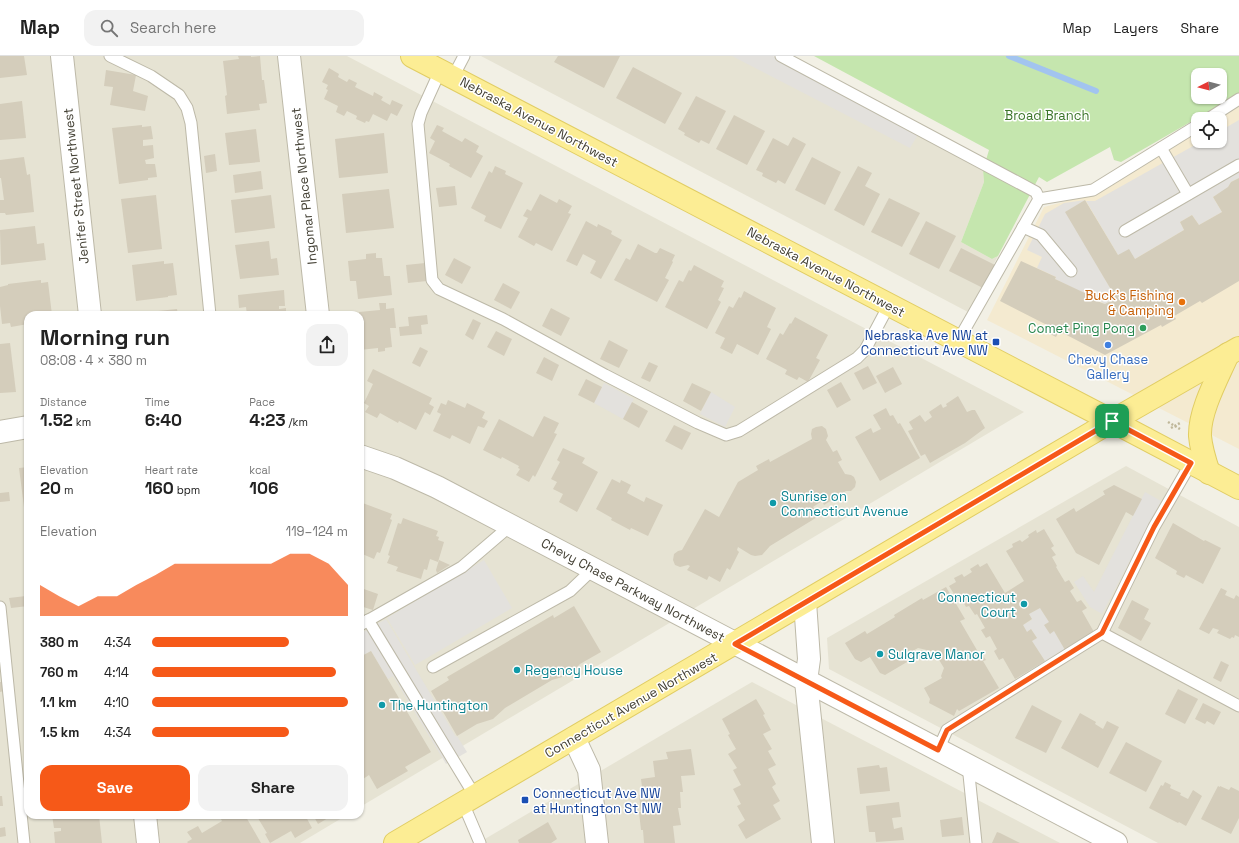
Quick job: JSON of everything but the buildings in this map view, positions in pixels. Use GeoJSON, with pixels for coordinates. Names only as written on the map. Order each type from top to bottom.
{"type":"FeatureCollection","features":[{"type":"Feature","properties":{"kind":"main road","name":"Nebraska Avenue Northwest"},"geometry":{"type":"LineString","coordinates":[[412,56],[1239,488]]}},
{"type":"Feature","properties":{"kind":"main road","name":"Connecticut Avenue Northwest"},"geometry":{"type":"LineString","coordinates":[[395,843],[1112,421],[1234,351]]}},
{"type":"Feature","properties":{"kind":"main road"},"geometry":{"type":"LineString","coordinates":[[1200,468],[1203,453],[1200,436],[1206,405],[1234,351]]}},
{"type":"Feature","properties":{"kind":"street","name":"Jenifer Street Northwest"},"geometry":{"type":"LineString","coordinates":[[62,56],[90,311]]}},
{"type":"Feature","properties":{"kind":"street","name":"Ingomar Place Northwest"},"geometry":{"type":"LineString","coordinates":[[289,56],[318,311]]}},
{"type":"Feature","properties":{"kind":"street"},"geometry":{"type":"LineString","coordinates":[[0,432],[24,428]]}},
{"type":"Feature","properties":{"kind":"street","name":"Chevy Chase Parkway Northwest"},"geometry":{"type":"LineString","coordinates":[[364,458],[416,478],[510,526],[1116,843]]}},
{"type":"Feature","properties":{"kind":"street"},"geometry":{"type":"LineString","coordinates":[[805,602],[809,659],[806,681],[823,843]]}},
{"type":"Feature","properties":{"kind":"street"},"geometry":{"type":"LineString","coordinates":[[574,738],[589,770],[597,843]]}},
{"type":"Feature","properties":{"kind":"street"},"geometry":{"type":"LineString","coordinates":[[145,819],[148,843]]}},
{"type":"Feature","properties":{"kind":"lane"},"geometry":{"type":"LineString","coordinates":[[110,56],[151,76],[179,95],[187,108],[191,123],[210,311]]}},
{"type":"Feature","properties":{"kind":"lane"},"geometry":{"type":"LineString","coordinates":[[464,56],[447,74],[421,113],[418,124],[432,280],[439,289],[503,319],[692,420],[726,434],[739,431],[857,358],[865,350],[889,305]]}},
{"type":"Feature","properties":{"kind":"lane"},"geometry":{"type":"LineString","coordinates":[[781,56],[1036,192],[1039,199]]}},
{"type":"Feature","properties":{"kind":"lane"},"geometry":{"type":"LineString","coordinates":[[1219,112],[1239,99]]}},
{"type":"Feature","properties":{"kind":"lane"},"geometry":{"type":"LineString","coordinates":[[1039,199],[1093,190],[1191,129]]}},
{"type":"Feature","properties":{"kind":"lane"},"geometry":{"type":"LineString","coordinates":[[1161,148],[1188,194]]}},
{"type":"Feature","properties":{"kind":"lane"},"geometry":{"type":"LineString","coordinates":[[1125,231],[1239,165]]}},
{"type":"Feature","properties":{"kind":"lane"},"geometry":{"type":"LineString","coordinates":[[958,341],[1039,199]]}},
{"type":"Feature","properties":{"kind":"lane"},"geometry":{"type":"LineString","coordinates":[[1023,227],[1041,235],[1071,271]]}},
{"type":"Feature","properties":{"kind":"lane"},"geometry":{"type":"LineString","coordinates":[[938,750],[947,730],[1102,633],[1154,527],[1200,468]]}},
{"type":"Feature","properties":{"kind":"lane"},"geometry":{"type":"LineString","coordinates":[[480,843],[469,800],[364,623],[462,567],[510,526]]}},
{"type":"Feature","properties":{"kind":"lane"},"geometry":{"type":"LineString","coordinates":[[433,667],[570,591],[593,569]]}},
{"type":"Feature","properties":{"kind":"lane"},"geometry":{"type":"LineString","coordinates":[[0,607],[24,843]]}},
{"type":"Feature","properties":{"kind":"lane"},"geometry":{"type":"LineString","coordinates":[[1102,633],[1239,706]]}},
{"type":"Feature","properties":{"kind":"lane"},"geometry":{"type":"LineString","coordinates":[[968,766],[976,843]]}},
{"type":"Feature","properties":{"kind":"shaded area"},"geometry":{"type":"Polygon","coordinates":[[[0,56],[347,56],[1024,412],[364,805],[364,311],[24,311],[24,819],[340,819],[300,843],[0,843],[0,56]]]}},
{"type":"Feature","properties":{"kind":"shaded area"},"geometry":{"type":"Polygon","coordinates":[[[481,56],[768,56],[983,170],[984,182],[961,242],[992,259],[998,256],[968,312],[481,56]]]}},
{"type":"Feature","properties":{"kind":"shaded area"},"geometry":{"type":"Polygon","coordinates":[[[732,56],[773,56],[919,133],[910,148],[732,56]]]}},
{"type":"Feature","properties":{"kind":"shaded area"},"geometry":{"type":"Polygon","coordinates":[[[1239,106],[1239,449],[987,320],[1044,207],[1101,192],[1191,136],[1191,148],[1227,148],[1227,113],[1239,106]]]}},
{"type":"Feature","properties":{"kind":"shaded area"},"geometry":{"type":"Polygon","coordinates":[[[1239,120],[1239,178],[1231,182],[1228,188],[1213,197],[1222,212],[1199,225],[1192,215],[1180,222],[1184,230],[1135,259],[1118,255],[1086,201],[1095,201],[1191,147],[1227,148],[1227,127],[1239,120]]]}},
{"type":"Feature","properties":{"kind":"shaded area"},"geometry":{"type":"Polygon","coordinates":[[[1085,200],[1066,212],[1116,298],[1105,304],[1055,279],[1056,277],[1037,268],[1042,257],[1027,250],[1045,214],[1064,203],[1085,200]]]}},
{"type":"Feature","properties":{"kind":"shaded area"},"geometry":{"type":"Polygon","coordinates":[[[604,383],[634,399],[623,419],[594,403],[604,383]]]}},
{"type":"Feature","properties":{"kind":"shaded area"},"geometry":{"type":"Polygon","coordinates":[[[711,392],[735,407],[725,427],[700,414],[711,392]]]}},
{"type":"Feature","properties":{"kind":"shaded area"},"geometry":{"type":"Polygon","coordinates":[[[1126,466],[1239,527],[1239,843],[1158,843],[829,669],[827,638],[1126,466]]]}},
{"type":"Feature","properties":{"kind":"shaded area"},"geometry":{"type":"Polygon","coordinates":[[[1145,492],[1161,501],[1102,614],[1090,607],[1074,582],[1083,576],[1094,592],[1145,492]]]}},
{"type":"Feature","properties":{"kind":"shaded area"},"geometry":{"type":"Polygon","coordinates":[[[484,560],[512,608],[415,665],[387,618],[484,560]]]}},
{"type":"Feature","properties":{"kind":"shaded area"},"geometry":{"type":"Polygon","coordinates":[[[1040,608],[1049,622],[1045,625],[1054,631],[1065,650],[1045,661],[1032,641],[1037,638],[1031,629],[1027,632],[1023,625],[1032,620],[1029,614],[1040,608]]]}},
{"type":"Feature","properties":{"kind":"shaded area"},"geometry":{"type":"Polygon","coordinates":[[[386,619],[456,737],[457,736],[467,752],[446,764],[393,676],[388,679],[371,651],[364,655],[364,632],[386,619]]]}},
{"type":"Feature","properties":{"kind":"shaded area"},"geometry":{"type":"Polygon","coordinates":[[[752,682],[1060,843],[478,843],[752,682]]]}},
{"type":"Feature","properties":{"kind":"green space","name":"Broad Branch"},"geometry":{"type":"Polygon","coordinates":[[[814,56],[1239,56],[1239,94],[1227,101],[1227,68],[1191,68],[1191,104],[1222,104],[1208,112],[1191,112],[1191,122],[1121,162],[1114,160],[1110,147],[1047,182],[1039,177],[998,256],[992,259],[961,242],[984,182],[983,170],[989,150],[814,56]]]}},
{"type":"Feature","properties":{"kind":"waterway","name":"Broad Branch"},"geometry":{"type":"LineString","coordinates":[[1009,56],[1096,91]]}},
{"type":"Feature","properties":{"kind":"place","name":"Buck's Fishing & Camping"},"geometry":{"type":"Point","coordinates":[1182,302]}},
{"type":"Feature","properties":{"kind":"place","name":"Comet Ping Pong"},"geometry":{"type":"Point","coordinates":[1143,328]}},
{"type":"Feature","properties":{"kind":"place","name":"Nebraska Ave NW at Connecticut Ave NW"},"geometry":{"type":"Point","coordinates":[996,342]}},
{"type":"Feature","properties":{"kind":"place","name":"Chevy Chase Gallery"},"geometry":{"type":"Point","coordinates":[1108,345]}},
{"type":"Feature","properties":{"kind":"place","name":"Sunrise on Connecticut Avenue"},"geometry":{"type":"Point","coordinates":[773,503]}},
{"type":"Feature","properties":{"kind":"place","name":"Connecticut Court"},"geometry":{"type":"Point","coordinates":[1024,604]}},
{"type":"Feature","properties":{"kind":"place","name":"Sulgrave Manor"},"geometry":{"type":"Point","coordinates":[880,654]}},
{"type":"Feature","properties":{"kind":"place","name":"Regency House"},"geometry":{"type":"Point","coordinates":[517,670]}},
{"type":"Feature","properties":{"kind":"place","name":"The Huntington"},"geometry":{"type":"Point","coordinates":[382,705]}},
{"type":"Feature","properties":{"kind":"place","name":"Connecticut Ave NW at Huntington St NW"},"geometry":{"type":"Point","coordinates":[525,800]}},
{"type":"Feature","properties":{"kind":"route"},"geometry":{"type":"LineString","coordinates":[[1112,421],[1191,463],[1154,527],[1102,633],[947,730],[938,750],[735,644],[885,555],[1112,421]]}}]}
